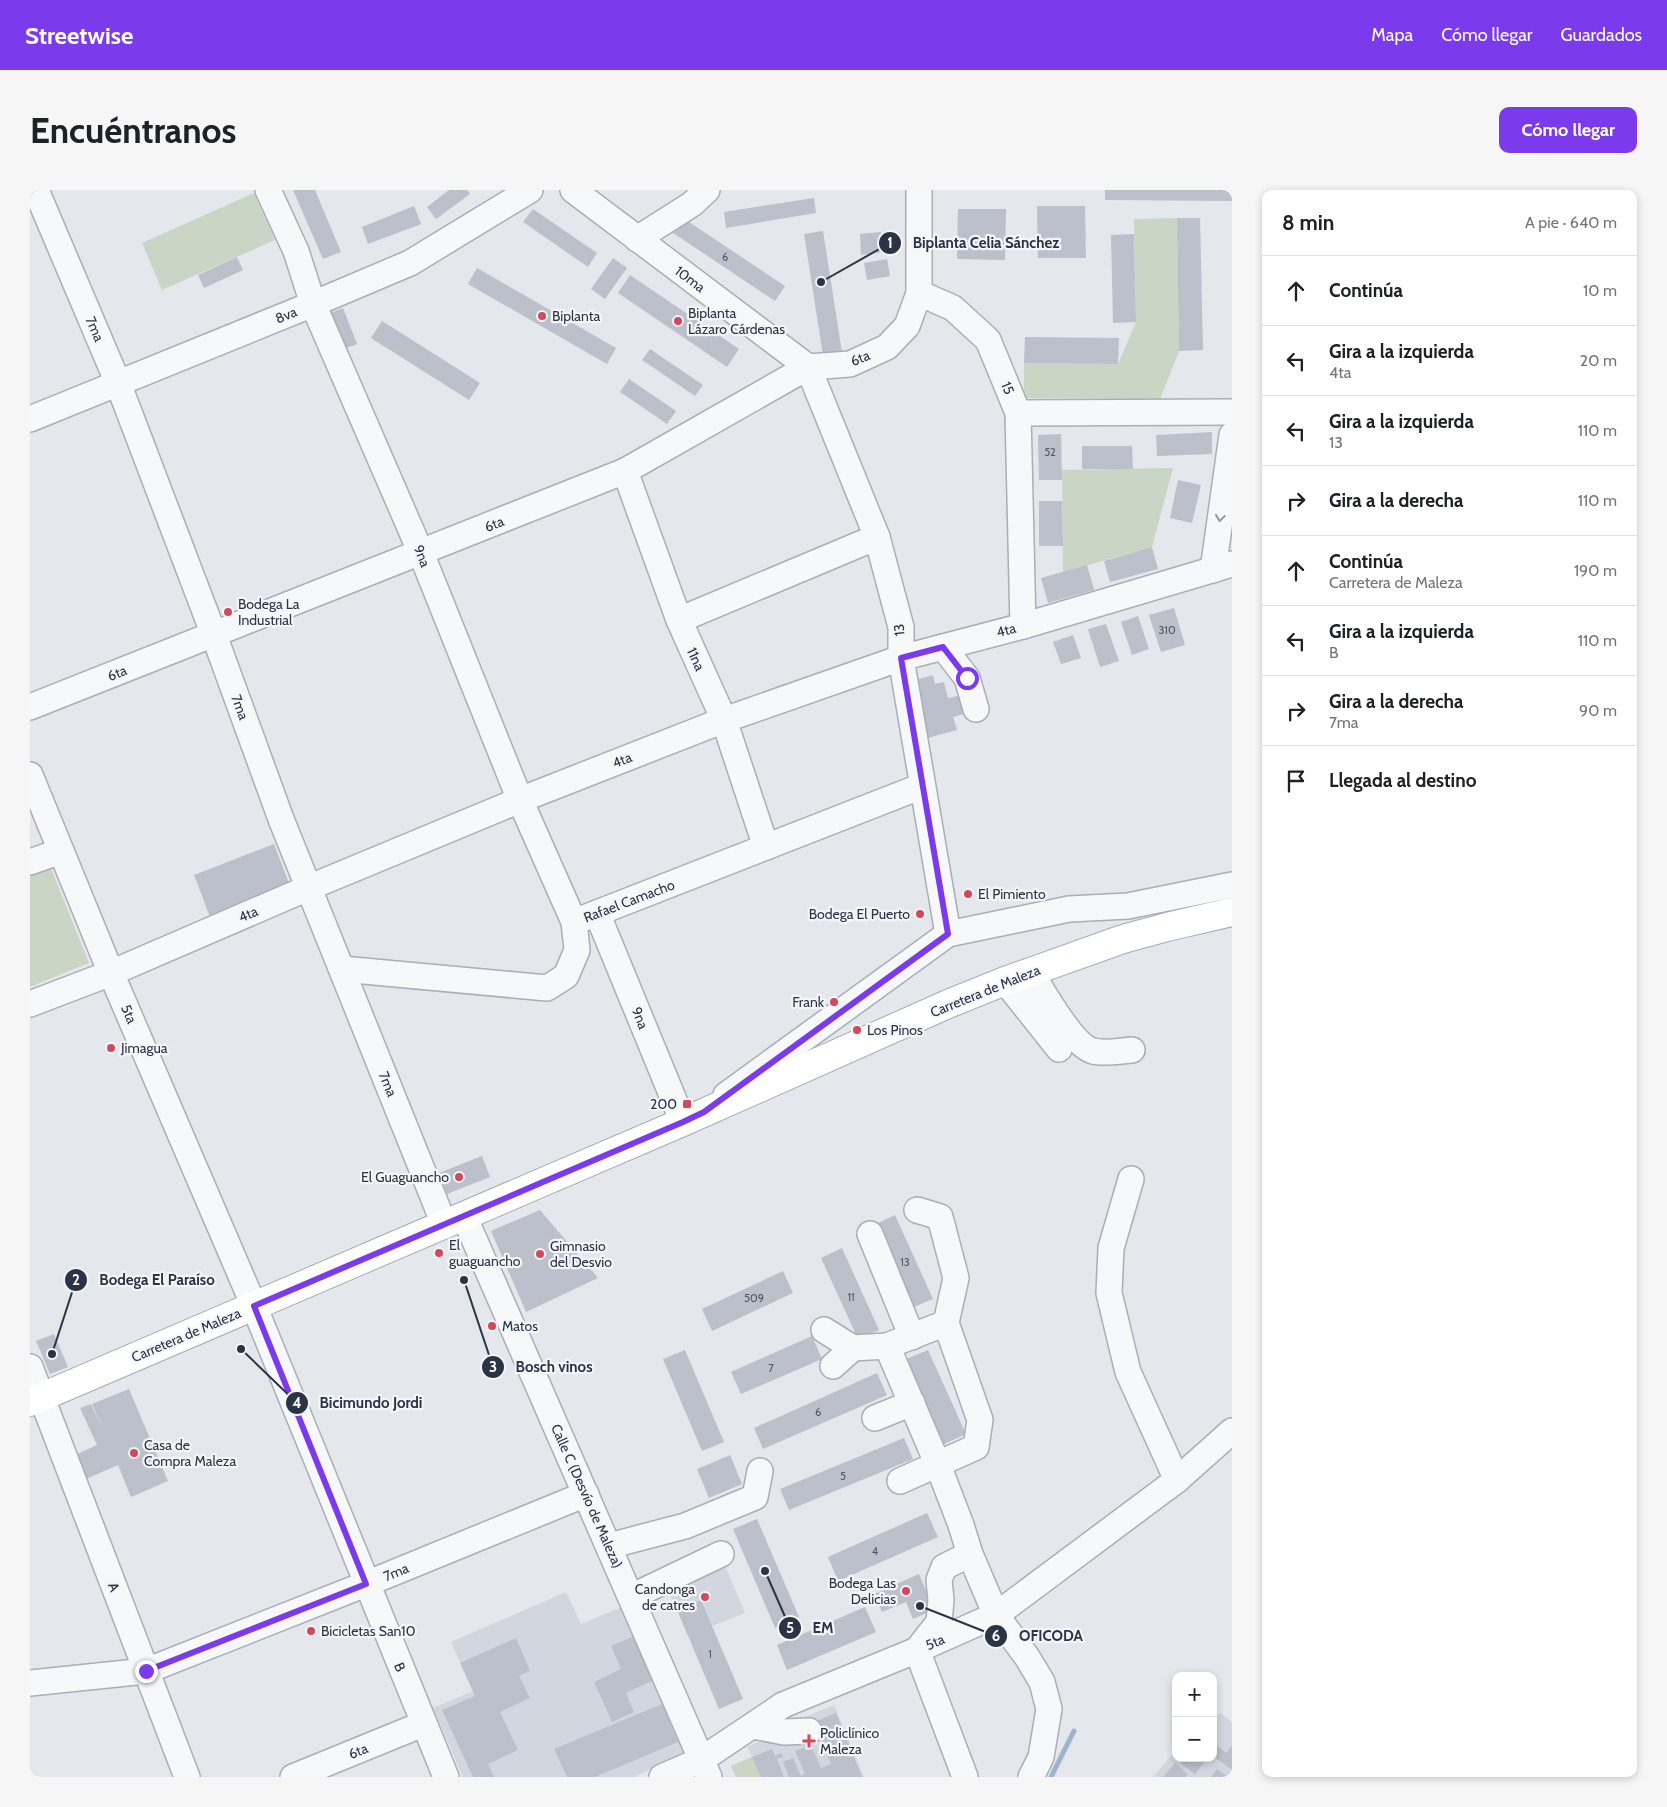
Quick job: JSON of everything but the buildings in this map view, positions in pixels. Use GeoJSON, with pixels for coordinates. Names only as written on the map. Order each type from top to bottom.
{"type":"FeatureCollection","features":[{"type":"Feature","properties":{"kind":"main road","name":"Carretera de Maleza"},"geometry":{"type":"LineString","coordinates":[[36,1399],[693,1117],[948,1004],[1005,981],[1124,939],[1232,912]]}},
{"type":"Feature","properties":{"kind":"street","name":"7ma"},"geometry":{"type":"LineString","coordinates":[[36,190],[118,383],[214,635],[280,819],[308,888],[454,1220]]}},
{"type":"Feature","properties":{"kind":"street","name":"9na"},"geometry":{"type":"LineString","coordinates":[[268,190],[296,251],[313,304],[421,553],[520,800],[574,922]]}},
{"type":"Feature","properties":{"kind":"street","name":"8va"},"geometry":{"type":"LineString","coordinates":[[30,419],[410,263],[530,190]]}},
{"type":"Feature","properties":{"kind":"street","name":"10ma"},"geometry":{"type":"LineString","coordinates":[[573,190],[808,367]]}},
{"type":"Feature","properties":{"kind":"street"},"geometry":{"type":"LineString","coordinates":[[637,239],[692,204],[707,190]]}},
{"type":"Feature","properties":{"kind":"street"},"geometry":{"type":"LineString","coordinates":[[919,190],[920,293]]}},
{"type":"Feature","properties":{"kind":"street","name":"6ta"},"geometry":{"type":"LineString","coordinates":[[30,707],[625,471],[808,367],[850,364],[887,346],[907,326],[920,293]]}},
{"type":"Feature","properties":{"kind":"street","name":"15"},"geometry":{"type":"LineString","coordinates":[[920,293],[953,308],[988,340],[1018,413],[1024,626]]}},
{"type":"Feature","properties":{"kind":"street","name":"13"},"geometry":{"type":"LineString","coordinates":[[808,367],[878,537],[901,627],[901,658],[948,934]]}},
{"type":"Feature","properties":{"kind":"street"},"geometry":{"type":"LineString","coordinates":[[1018,413],[1232,412]]}},
{"type":"Feature","properties":{"kind":"street"},"geometry":{"type":"LineString","coordinates":[[1222,567],[1232,442]]}},
{"type":"Feature","properties":{"kind":"street","name":"11na"},"geometry":{"type":"LineString","coordinates":[[625,471],[679,620],[724,720],[766,847]]}},
{"type":"Feature","properties":{"kind":"street"},"geometry":{"type":"LineString","coordinates":[[679,620],[878,537]]}},
{"type":"Feature","properties":{"kind":"street","name":"4ta"},"geometry":{"type":"LineString","coordinates":[[30,1004],[112,973],[308,888],[520,800],[724,720],[901,658],[1024,626],[1222,567]]}},
{"type":"Feature","properties":{"kind":"street"},"geometry":{"type":"LineString","coordinates":[[943,647],[967,678],[976,709]]}},
{"type":"Feature","properties":{"kind":"street","name":"5ta"},"geometry":{"type":"LineString","coordinates":[[30,775],[254,1306]]}},
{"type":"Feature","properties":{"kind":"street","name":"Rafael Camacho"},"geometry":{"type":"LineString","coordinates":[[342,969],[547,988],[566,976],[577,950],[574,922],[922,786]]}},
{"type":"Feature","properties":{"kind":"street"},"geometry":{"type":"LineString","coordinates":[[30,862],[61,851]]}},
{"type":"Feature","properties":{"kind":"street"},"geometry":{"type":"LineString","coordinates":[[693,1117],[948,934],[1069,909],[1128,906],[1232,885]]}},
{"type":"Feature","properties":{"kind":"street","name":"9na"},"geometry":{"type":"LineString","coordinates":[[597,913],[693,1117]]}},
{"type":"Feature","properties":{"kind":"street"},"geometry":{"type":"LineString","coordinates":[[1030,972],[1082,1046],[1102,1053],[1132,1050]]}},
{"type":"Feature","properties":{"kind":"street"},"geometry":{"type":"LineString","coordinates":[[1005,981],[1059,1049]]}},
{"type":"Feature","properties":{"kind":"street"},"geometry":{"type":"LineString","coordinates":[[1131,1179],[1111,1248],[1109,1293],[1128,1372],[1177,1480]]}},
{"type":"Feature","properties":{"kind":"street"},"geometry":{"type":"LineString","coordinates":[[900,1481],[976,1447],[980,1420],[946,1323],[956,1278],[940,1217],[917,1210]]}},
{"type":"Feature","properties":{"kind":"street","name":"Calle C (Desvío de Maleza)"},"geometry":{"type":"LineString","coordinates":[[454,1220],[586,1494],[705,1768]]}},
{"type":"Feature","properties":{"kind":"street"},"geometry":{"type":"LineString","coordinates":[[870,1234],[912,1337]]}},
{"type":"Feature","properties":{"kind":"street","name":"B"},"geometry":{"type":"LineString","coordinates":[[254,1306],[446,1777]]}},
{"type":"Feature","properties":{"kind":"street"},"geometry":{"type":"LineString","coordinates":[[824,1330],[853,1348],[887,1346],[946,1323]]}},
{"type":"Feature","properties":{"kind":"street"},"geometry":{"type":"LineString","coordinates":[[887,1346],[938,1465],[970,1554],[996,1615],[1027,1657],[1042,1682],[1050,1710],[1041,1757],[1032,1777]]}},
{"type":"Feature","properties":{"kind":"street"},"geometry":{"type":"LineString","coordinates":[[833,1366],[853,1348]]}},
{"type":"Feature","properties":{"kind":"street","name":"A"},"geometry":{"type":"LineString","coordinates":[[30,1367],[36,1399],[187,1777]]}},
{"type":"Feature","properties":{"kind":"street"},"geometry":{"type":"LineString","coordinates":[[875,1418],[912,1403]]}},
{"type":"Feature","properties":{"kind":"street","name":"5ta"},"geometry":{"type":"LineString","coordinates":[[662,1777],[705,1768],[754,1726],[783,1705],[996,1615],[1177,1480],[1227,1439]]}},
{"type":"Feature","properties":{"kind":"street"},"geometry":{"type":"LineString","coordinates":[[609,1546],[685,1526],[755,1497],[760,1470]]}},
{"type":"Feature","properties":{"kind":"street","name":"7ma"},"geometry":{"type":"LineString","coordinates":[[30,1683],[146,1671],[586,1494]]}},
{"type":"Feature","properties":{"kind":"street"},"geometry":{"type":"LineString","coordinates":[[631,1597],[721,1554]]}},
{"type":"Feature","properties":{"kind":"street"},"geometry":{"type":"LineString","coordinates":[[964,1777],[917,1650],[939,1622],[941,1600],[939,1580],[944,1567],[970,1554]]}},
{"type":"Feature","properties":{"kind":"street","name":"6ta"},"geometry":{"type":"LineString","coordinates":[[293,1777],[423,1724]]}},
{"type":"Feature","properties":{"kind":"street"},"geometry":{"type":"LineString","coordinates":[[754,1726],[784,1732],[810,1731]]}},
{"type":"Feature","properties":{"kind":"shaded area","name":"Candonga de catres"},"geometry":{"type":"Polygon","coordinates":[[[724,1563],[745,1613],[712,1626],[701,1600],[677,1610],[667,1587],[724,1563]]]}},
{"type":"Feature","properties":{"kind":"shaded area"},"geometry":{"type":"Polygon","coordinates":[[[566,1592],[581,1624],[622,1607],[686,1754],[634,1777],[463,1777],[433,1708],[473,1691],[451,1642],[566,1592]]]}},
{"type":"Feature","properties":{"kind":"shaded area","name":"Policlínico Maleza"},"geometry":{"type":"Polygon","coordinates":[[[834,1705],[864,1777],[736,1777],[731,1766],[752,1757],[747,1747],[757,1742],[779,1739],[790,1723],[834,1705]]]}},
{"type":"Feature","properties":{"kind":"shaded area"},"geometry":{"type":"Polygon","coordinates":[[[1220,1713],[1232,1722],[1232,1777],[1153,1777],[1172,1755],[1172,1762],[1217,1762],[1217,1717],[1220,1713]]]}},
{"type":"Feature","properties":{"kind":"green space"},"geometry":{"type":"Polygon","coordinates":[[[254,193],[275,240],[162,290],[142,243],[254,193]]]}},
{"type":"Feature","properties":{"kind":"green space"},"geometry":{"type":"Polygon","coordinates":[[[1177,218],[1179,351],[1160,399],[1024,398],[1024,363],[1118,364],[1136,322],[1134,219],[1177,218]]]}},
{"type":"Feature","properties":{"kind":"green space"},"geometry":{"type":"Polygon","coordinates":[[[1173,468],[1152,547],[1063,572],[1062,470],[1173,468]]]}},
{"type":"Feature","properties":{"kind":"green space"},"geometry":{"type":"Polygon","coordinates":[[[50,866],[89,963],[30,987],[30,874],[50,866]]]}},
{"type":"Feature","properties":{"kind":"green space"},"geometry":{"type":"Polygon","coordinates":[[[752,1757],[761,1777],[736,1777],[731,1766],[752,1757]]]}},
{"type":"Feature","properties":{"kind":"waterway"},"geometry":{"type":"LineString","coordinates":[[1051,1777],[1074,1731]]}},
{"type":"Feature","properties":{"kind":"place","name":"Biplanta Celia Sánchez"},"geometry":{"type":"Point","coordinates":[821,282]}},
{"type":"Feature","properties":{"kind":"place","name":"Biplanta"},"geometry":{"type":"Point","coordinates":[542,316]}},
{"type":"Feature","properties":{"kind":"place","name":"Biplanta Lázaro Cárdenas"},"geometry":{"type":"Point","coordinates":[678,321]}},
{"type":"Feature","properties":{"kind":"place","name":"Bodega La Industrial"},"geometry":{"type":"Point","coordinates":[228,612]}},
{"type":"Feature","properties":{"kind":"place","name":"El Pimiento"},"geometry":{"type":"Point","coordinates":[968,894]}},
{"type":"Feature","properties":{"kind":"place","name":"Bodega El Puerto"},"geometry":{"type":"Point","coordinates":[920,914]}},
{"type":"Feature","properties":{"kind":"place","name":"Frank"},"geometry":{"type":"Point","coordinates":[834,1002]}},
{"type":"Feature","properties":{"kind":"place","name":"Los Pinos"},"geometry":{"type":"Point","coordinates":[857,1030]}},
{"type":"Feature","properties":{"kind":"place","name":"Jimagua"},"geometry":{"type":"Point","coordinates":[111,1048]}},
{"type":"Feature","properties":{"kind":"place","name":"200"},"geometry":{"type":"Point","coordinates":[687,1104]}},
{"type":"Feature","properties":{"kind":"place","name":"El Guaguancho"},"geometry":{"type":"Point","coordinates":[459,1177]}},
{"type":"Feature","properties":{"kind":"place","name":"El guaguancho"},"geometry":{"type":"Point","coordinates":[439,1253]}},
{"type":"Feature","properties":{"kind":"place","name":"Gimnasio del Desvio"},"geometry":{"type":"Point","coordinates":[540,1254]}},
{"type":"Feature","properties":{"kind":"place","name":"Bosch vinos"},"geometry":{"type":"Point","coordinates":[464,1280]}},
{"type":"Feature","properties":{"kind":"place","name":"Matos"},"geometry":{"type":"Point","coordinates":[492,1326]}},
{"type":"Feature","properties":{"kind":"place","name":"Bicimundo Jordi"},"geometry":{"type":"Point","coordinates":[241,1349]}},
{"type":"Feature","properties":{"kind":"place","name":"Bodega El Paraíso"},"geometry":{"type":"Point","coordinates":[52,1354]}},
{"type":"Feature","properties":{"kind":"place","name":"Casa de Compra Maleza"},"geometry":{"type":"Point","coordinates":[134,1453]}},
{"type":"Feature","properties":{"kind":"place","name":"EM"},"geometry":{"type":"Point","coordinates":[765,1571]}},
{"type":"Feature","properties":{"kind":"place","name":"Bodega Las Delicias"},"geometry":{"type":"Point","coordinates":[906,1591]}},
{"type":"Feature","properties":{"kind":"place","name":"Candonga de catres"},"geometry":{"type":"Point","coordinates":[705,1597]}},
{"type":"Feature","properties":{"kind":"place","name":"OFICODA"},"geometry":{"type":"Point","coordinates":[920,1606]}},
{"type":"Feature","properties":{"kind":"place","name":"Bicicletas San10"},"geometry":{"type":"Point","coordinates":[311,1631]}},
{"type":"Feature","properties":{"kind":"place","name":"Policlínico Maleza"},"geometry":{"type":"Point","coordinates":[809,1741]}},
{"type":"Feature","properties":{"kind":"route"},"geometry":{"type":"LineString","coordinates":[[146,1671],[366,1584],[254,1306],[704,1112],[948,934],[901,658],[943,647],[967,678]]}}]}
